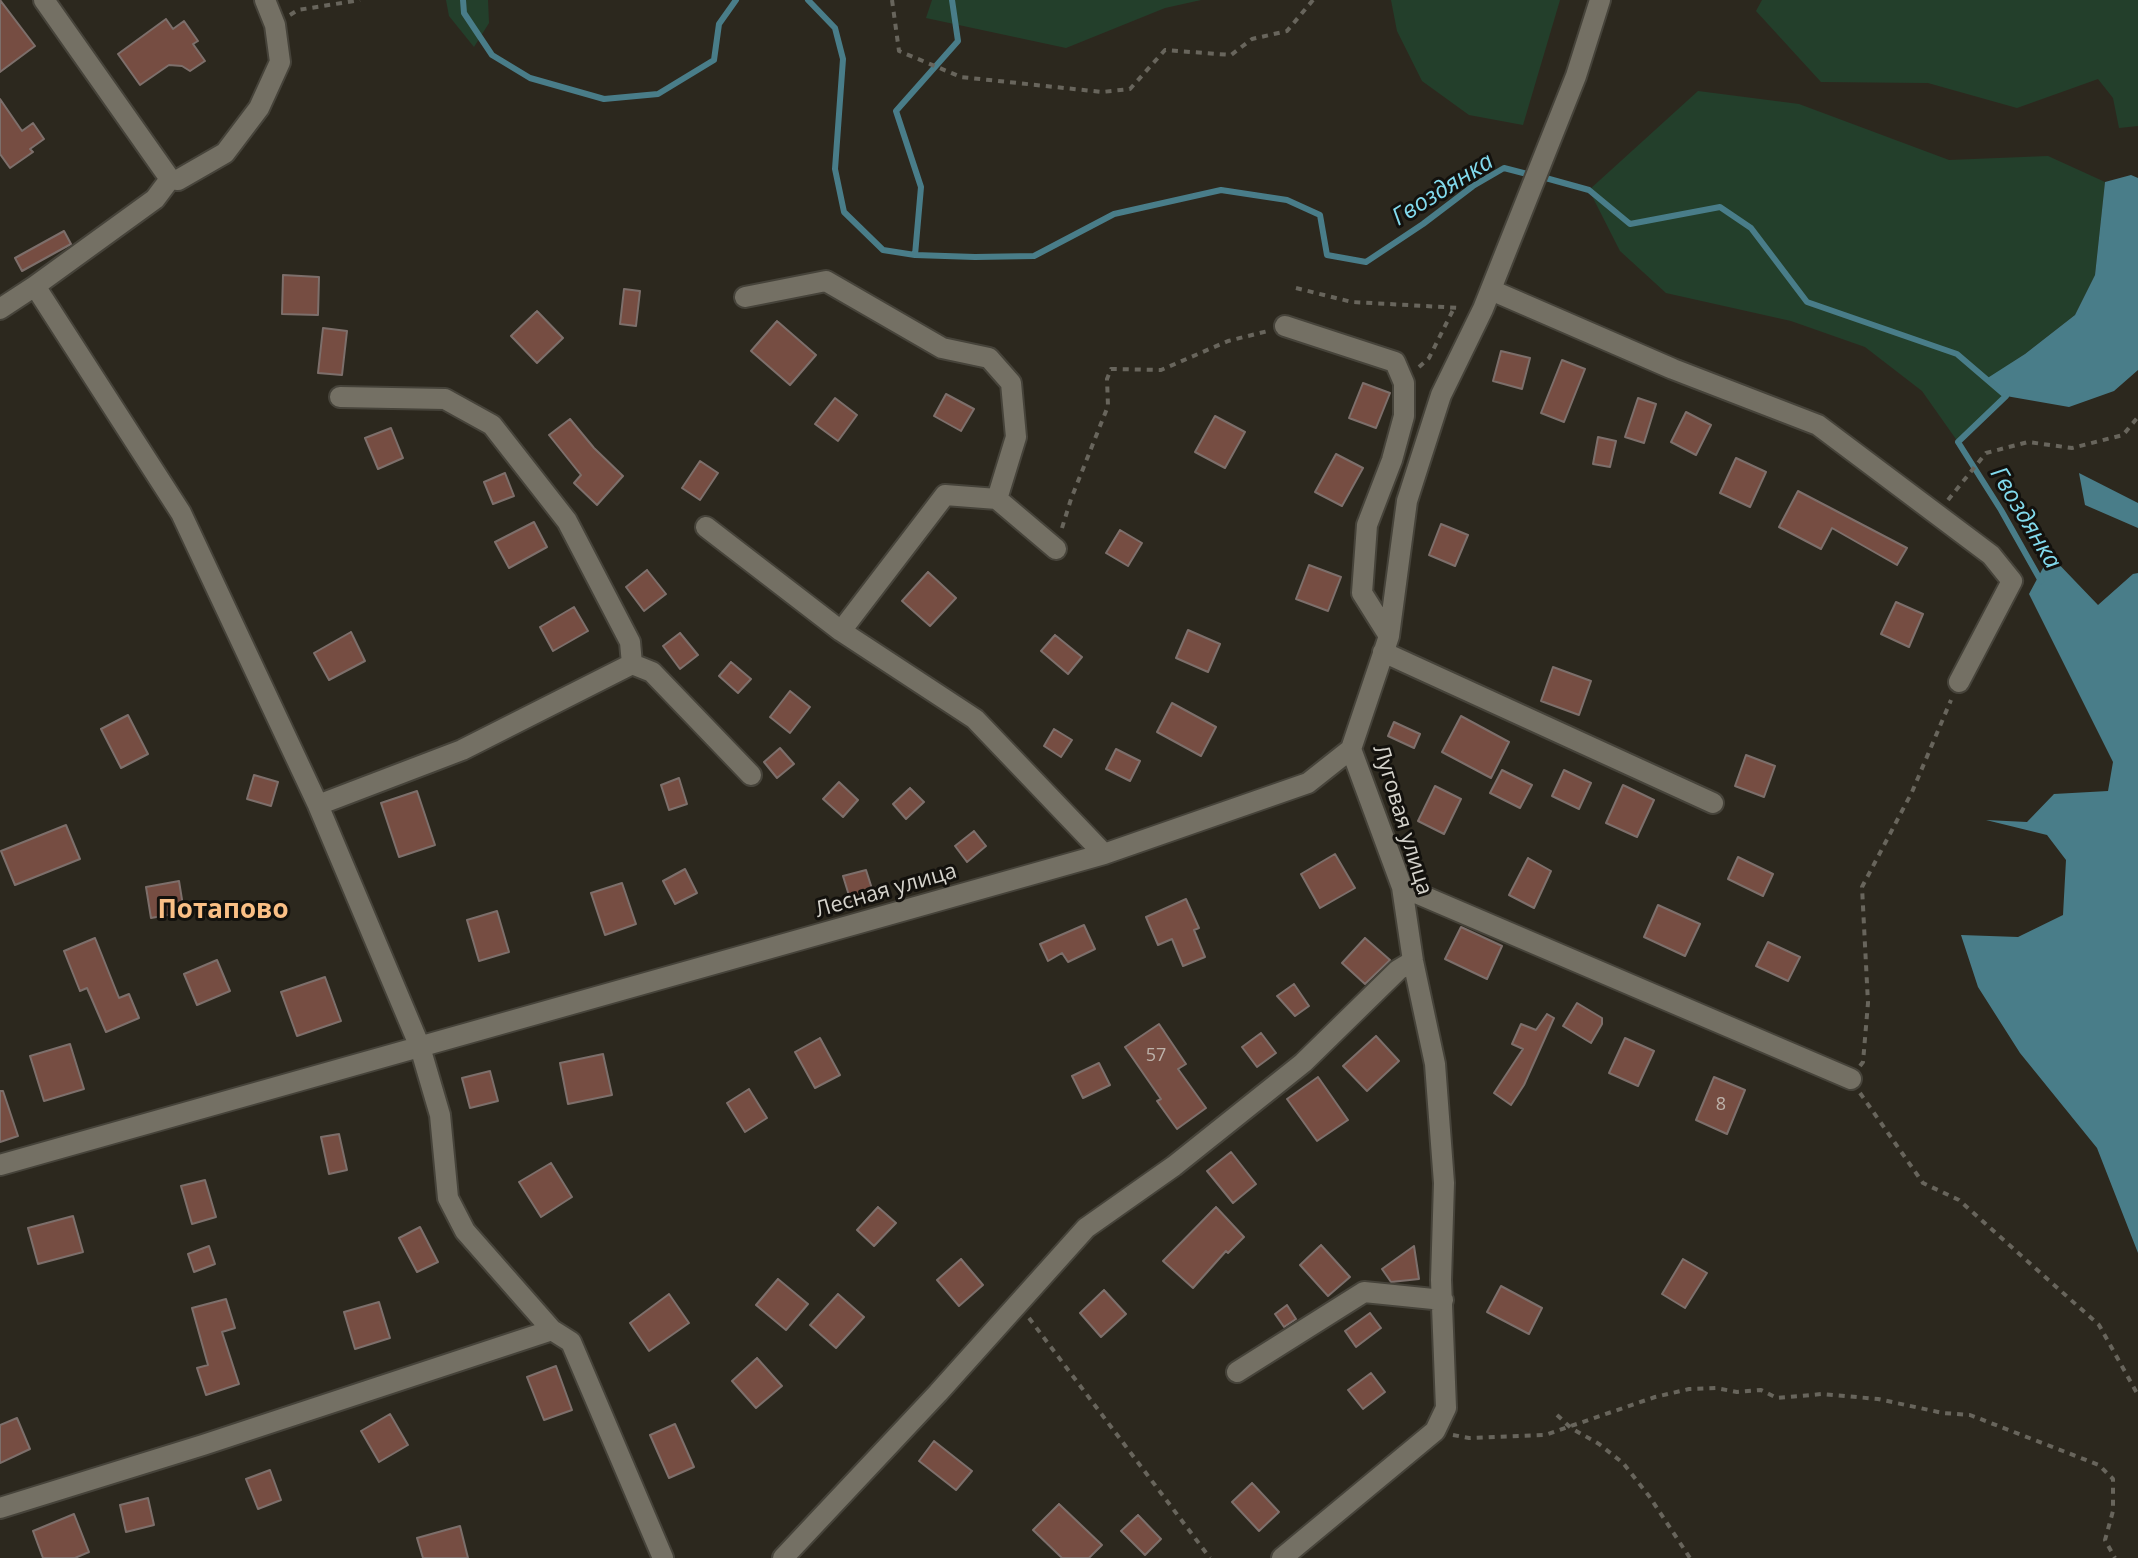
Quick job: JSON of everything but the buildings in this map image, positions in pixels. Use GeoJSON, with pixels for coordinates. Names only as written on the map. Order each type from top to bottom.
{"type":"FeatureCollection","features":[{"type":"Feature","properties":{"kind":"street"},"geometry":{"type":"LineString","coordinates":[[44,0],[170,179],[178,180],[225,153],[259,108],[280,62],[275,25],[265,0]]}},
{"type":"Feature","properties":{"kind":"street","name":"Луговая улица"},"geometry":{"type":"LineString","coordinates":[[1435,1431],[1446,1408],[1442,1290],[1444,1183],[1435,1064],[1413,961],[1402,887],[1351,749],[1386,644],[1407,501],[1441,395],[1487,300],[1524,209],[1576,76],[1600,0]]}},
{"type":"Feature","properties":{"kind":"street"},"geometry":{"type":"LineString","coordinates":[[0,309],[155,199],[170,179]]}},
{"type":"Feature","properties":{"kind":"street"},"geometry":{"type":"LineString","coordinates":[[745,297],[826,281],[942,348],[989,358],[1011,383],[1016,437],[997,499]]}},
{"type":"Feature","properties":{"kind":"street"},"geometry":{"type":"LineString","coordinates":[[35,286],[181,513],[318,805],[420,1047],[440,1115],[448,1198],[465,1231],[552,1330],[571,1342],[663,1558]]}},
{"type":"Feature","properties":{"kind":"street"},"geometry":{"type":"LineString","coordinates":[[1487,300],[1818,425],[1991,555],[2012,581],[1959,682]]}},
{"type":"Feature","properties":{"kind":"street"},"geometry":{"type":"LineString","coordinates":[[1285,326],[1395,362],[1404,383],[1404,416],[1392,460],[1367,525],[1362,593],[1386,644],[1713,803]]}},
{"type":"Feature","properties":{"kind":"street"},"geometry":{"type":"LineString","coordinates":[[340,397],[445,399],[492,425],[567,521],[630,642],[632,664]]}},
{"type":"Feature","properties":{"kind":"street"},"geometry":{"type":"LineString","coordinates":[[841,631],[945,495],[997,499],[1056,549]]}},
{"type":"Feature","properties":{"kind":"street"},"geometry":{"type":"LineString","coordinates":[[706,527],[841,631],[975,719],[1104,854]]}},
{"type":"Feature","properties":{"kind":"street"},"geometry":{"type":"LineString","coordinates":[[318,805],[462,750],[632,664],[652,672],[751,775]]}},
{"type":"Feature","properties":{"kind":"street","name":"Лесная улица"},"geometry":{"type":"LineString","coordinates":[[0,1165],[1104,854],[1308,783],[1351,749]]}},
{"type":"Feature","properties":{"kind":"street"},"geometry":{"type":"LineString","coordinates":[[1402,887],[1851,1079]]}},
{"type":"Feature","properties":{"kind":"street"},"geometry":{"type":"LineString","coordinates":[[783,1558],[1086,1228],[1174,1166],[1303,1063],[1398,970],[1413,961]]}},
{"type":"Feature","properties":{"kind":"street"},"geometry":{"type":"LineString","coordinates":[[1237,1372],[1364,1292],[1442,1290]]}},
{"type":"Feature","properties":{"kind":"street"},"geometry":{"type":"LineString","coordinates":[[0,1508],[552,1330]]}},
{"type":"Feature","properties":{"kind":"street"},"geometry":{"type":"LineString","coordinates":[[1282,1558],[1435,1431]]}},
{"type":"Feature","properties":{"kind":"path"},"geometry":{"type":"LineString","coordinates":[[275,25],[298,10],[360,0]]}},
{"type":"Feature","properties":{"kind":"path"},"geometry":{"type":"LineString","coordinates":[[892,0],[899,51],[961,77],[1102,92],[1130,89],[1165,50],[1231,55],[1252,39],[1287,31],[1313,0]]}},
{"type":"Feature","properties":{"kind":"path"},"geometry":{"type":"LineString","coordinates":[[1296,288],[1352,302],[1454,308],[1487,300]]}},
{"type":"Feature","properties":{"kind":"path"},"geometry":{"type":"LineString","coordinates":[[1404,383],[1429,358],[1454,308]]}},
{"type":"Feature","properties":{"kind":"path"},"geometry":{"type":"LineString","coordinates":[[1056,549],[1071,499],[1108,406],[1107,379],[1111,369],[1161,370],[1228,341],[1285,326]]}},
{"type":"Feature","properties":{"kind":"path"},"geometry":{"type":"LineString","coordinates":[[1937,514],[1986,453],[2028,442],[2072,448],[2123,435],[2138,417]]}},
{"type":"Feature","properties":{"kind":"path"},"geometry":{"type":"LineString","coordinates":[[1959,682],[1912,792],[1862,887],[1868,1003],[1863,1062],[1851,1079],[1923,1183],[1959,1200],[2099,1325],[2138,1395]]}},
{"type":"Feature","properties":{"kind":"path"},"geometry":{"type":"LineString","coordinates":[[1018,1303],[1210,1558]]}},
{"type":"Feature","properties":{"kind":"path"},"geometry":{"type":"LineString","coordinates":[[1435,1431],[1469,1438],[1545,1435],[1655,1397],[1689,1389],[1716,1388],[1737,1392],[1761,1390],[1777,1398],[1822,1394],[1878,1399],[1943,1413],[1970,1415],[2099,1465],[2113,1479],[2113,1511],[2105,1540],[2115,1558]]}},
{"type":"Feature","properties":{"kind":"path"},"geometry":{"type":"LineString","coordinates":[[1557,1415],[1623,1463],[1690,1558]]}},
{"type":"Feature","properties":{"kind":"green space"},"geometry":{"type":"Polygon","coordinates":[[[446,0],[488,0],[489,23],[474,47],[449,16],[446,0]]]}},
{"type":"Feature","properties":{"kind":"green space"},"geometry":{"type":"Polygon","coordinates":[[[932,0],[1201,0],[1165,8],[1066,48],[926,18],[932,0]]]}},
{"type":"Feature","properties":{"kind":"green space"},"geometry":{"type":"Polygon","coordinates":[[[1391,0],[1560,0],[1523,125],[1469,115],[1422,81],[1397,31],[1391,0]]]}},
{"type":"Feature","properties":{"kind":"green space"},"geometry":{"type":"Polygon","coordinates":[[[1762,0],[2138,0],[2138,126],[2119,128],[2113,98],[2098,79],[2017,108],[1928,83],[1821,82],[1756,11],[1762,0]]]}},
{"type":"Feature","properties":{"kind":"green space"},"geometry":{"type":"Polygon","coordinates":[[[1698,91],[1799,104],[1949,160],[2048,156],[2105,182],[2095,275],[2075,315],[1987,379],[2006,396],[1958,442],[1922,391],[1865,347],[1791,321],[1666,293],[1620,251],[1589,190],[1698,91]]]}},
{"type":"Feature","properties":{"kind":"water"},"geometry":{"type":"Polygon","coordinates":[[[2131,175],[2138,178],[2138,370],[2114,391],[2069,407],[2006,396],[1986,379],[2025,354],[2075,315],[2095,275],[2105,182],[2131,175]]]}},
{"type":"Feature","properties":{"kind":"water"},"geometry":{"type":"Polygon","coordinates":[[[2079,473],[2138,503],[2138,528],[2085,505],[2079,473]]]}},
{"type":"Feature","properties":{"kind":"water"},"geometry":{"type":"Polygon","coordinates":[[[2050,555],[2098,605],[2138,573],[2138,1253],[2097,1148],[2020,1053],[1978,987],[1961,935],[2018,937],[2063,915],[2066,860],[2047,835],[1986,820],[2027,822],[2054,794],[2108,791],[2113,762],[2029,594],[2050,555]]]}},
{"type":"Feature","properties":{"kind":"waterway","name":"Гвоздянка"},"geometry":{"type":"LineString","coordinates":[[463,0],[464,13],[492,55],[530,78],[604,99],[658,94],[714,60],[719,24],[736,0]]}},
{"type":"Feature","properties":{"kind":"waterway","name":"Гвоздянка"},"geometry":{"type":"LineString","coordinates":[[808,0],[835,28],[843,59],[835,169],[844,212],[883,250],[915,255],[1034,256],[1114,214],[1221,190],[1287,200],[1320,215],[1327,255],[1366,262],[1473,186],[1504,168],[1531,175]]}},
{"type":"Feature","properties":{"kind":"waterway"},"geometry":{"type":"LineString","coordinates":[[915,255],[921,187],[896,111],[958,41],[952,0]]}},
{"type":"Feature","properties":{"kind":"waterway","name":"Гвоздянка"},"geometry":{"type":"LineString","coordinates":[[1542,177],[1589,190],[1630,224],[1720,207],[1751,228],[1807,302],[1957,354],[2006,396],[1958,442],[2041,581]]}},
{"type":"Feature","properties":{"kind":"district","name":"Потапово"},"geometry":{"type":"Point","coordinates":[223,911]}}]}
